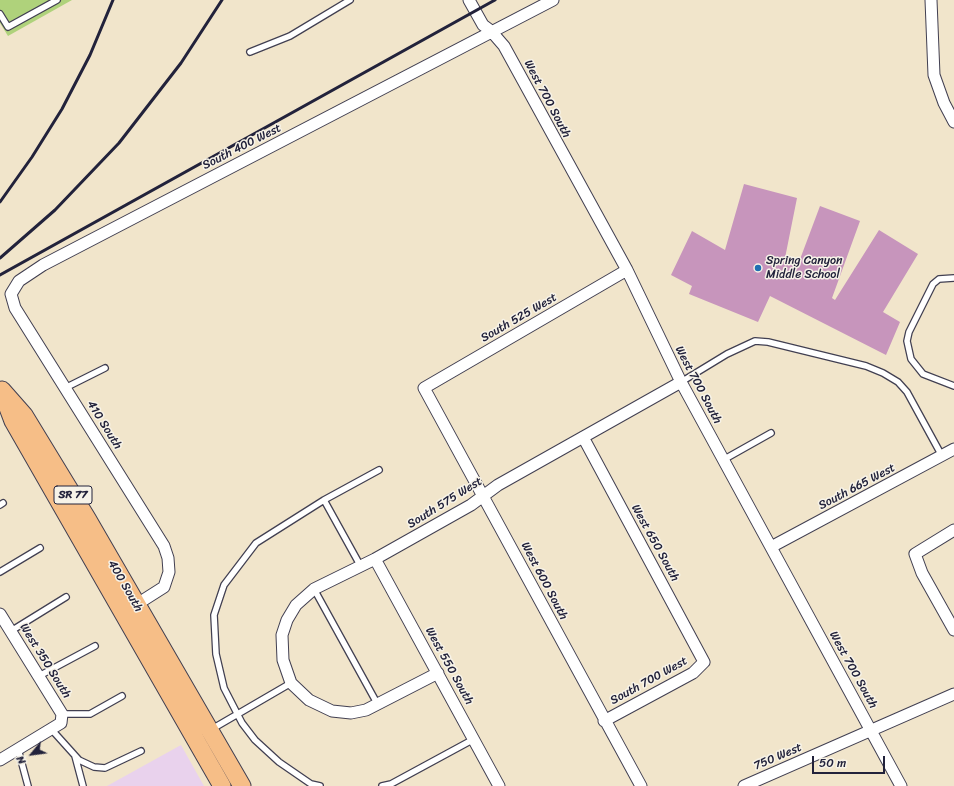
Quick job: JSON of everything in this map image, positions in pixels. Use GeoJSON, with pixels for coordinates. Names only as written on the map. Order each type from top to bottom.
{"type":"FeatureCollection","features":[{"type":"Feature","properties":{"kind":"main road","name":"400 South"},"geometry":{"type":"LineString","coordinates":[[1,388],[13,421],[129,609],[210,730],[242,786]]}},
{"type":"Feature","properties":{"kind":"main road","name":"400 South"},"geometry":{"type":"LineString","coordinates":[[129,609],[222,786]]}},
{"type":"Feature","properties":{"kind":"street","name":"West 700 South"},"geometry":{"type":"LineString","coordinates":[[469,0],[483,25],[492,31],[504,46],[627,270],[680,382],[901,786]]}},
{"type":"Feature","properties":{"kind":"street","name":"South 400 West"},"geometry":{"type":"LineString","coordinates":[[11,294],[19,281],[43,265],[553,0]]}},
{"type":"Feature","properties":{"kind":"street"},"geometry":{"type":"LineString","coordinates":[[931,0],[934,75],[944,103],[954,122]]}},
{"type":"Feature","properties":{"kind":"street","name":"South 525 West"},"geometry":{"type":"LineString","coordinates":[[424,388],[627,270]]}},
{"type":"Feature","properties":{"kind":"street","name":"410 South"},"geometry":{"type":"LineString","coordinates":[[11,294],[15,308],[164,546],[168,558],[169,572],[164,587],[129,609]]}},
{"type":"Feature","properties":{"kind":"street","name":"South 575 West"},"geometry":{"type":"LineString","coordinates":[[291,683],[283,660],[282,635],[294,607],[301,599],[314,589],[360,565],[375,559],[472,504],[498,485],[680,382]]}},
{"type":"Feature","properties":{"kind":"street","name":"West 600 South"},"geometry":{"type":"LineString","coordinates":[[424,388],[604,721],[641,786]]}},
{"type":"Feature","properties":{"kind":"street","name":"West 650 South"},"geometry":{"type":"LineString","coordinates":[[583,437],[704,662]]}},
{"type":"Feature","properties":{"kind":"street","name":"South 665 West"},"geometry":{"type":"LineString","coordinates":[[771,547],[954,449]]}},
{"type":"Feature","properties":{"kind":"street"},"geometry":{"type":"LineString","coordinates":[[954,530],[915,554],[922,573],[954,630]]}},
{"type":"Feature","properties":{"kind":"street","name":"West 550 South"},"geometry":{"type":"LineString","coordinates":[[375,559],[499,786]]}},
{"type":"Feature","properties":{"kind":"street","name":"West 350 South"},"geometry":{"type":"LineString","coordinates":[[0,614],[39,676],[58,722]]}},
{"type":"Feature","properties":{"kind":"street","name":"South 700 West"},"geometry":{"type":"LineString","coordinates":[[604,721],[693,674],[704,662]]}},
{"type":"Feature","properties":{"kind":"street"},"geometry":{"type":"LineString","coordinates":[[291,683],[309,700],[332,711],[356,713],[378,705],[438,673]]}},
{"type":"Feature","properties":{"kind":"street","name":"750 West"},"geometry":{"type":"LineString","coordinates":[[744,786],[954,694]]}},
{"type":"Feature","properties":{"kind":"street"},"geometry":{"type":"LineString","coordinates":[[2,757],[18,750],[58,722]]}},
{"type":"Feature","properties":{"kind":"lane"},"geometry":{"type":"LineString","coordinates":[[0,14],[8,27],[57,0]]}},
{"type":"Feature","properties":{"kind":"lane"},"geometry":{"type":"LineString","coordinates":[[250,52],[290,36],[350,0]]}},
{"type":"Feature","properties":{"kind":"lane"},"geometry":{"type":"LineString","coordinates":[[954,278],[939,279],[933,284],[909,332],[907,341],[911,360],[923,374],[954,386]]}},
{"type":"Feature","properties":{"kind":"lane"},"geometry":{"type":"LineString","coordinates":[[680,382],[727,354],[755,341],[768,342],[866,366],[884,373],[898,382],[907,392],[942,456]]}},
{"type":"Feature","properties":{"kind":"lane"},"geometry":{"type":"LineString","coordinates":[[65,388],[105,368]]}},
{"type":"Feature","properties":{"kind":"lane"},"geometry":{"type":"LineString","coordinates":[[723,460],[771,433]]}},
{"type":"Feature","properties":{"kind":"lane"},"geometry":{"type":"LineString","coordinates":[[320,786],[311,784],[279,762],[255,740],[237,715],[224,688],[216,654],[214,615],[224,585],[256,543],[324,500],[379,470]]}},
{"type":"Feature","properties":{"kind":"lane"},"geometry":{"type":"LineString","coordinates":[[324,500],[360,565]]}},
{"type":"Feature","properties":{"kind":"lane"},"geometry":{"type":"LineString","coordinates":[[0,572],[40,548]]}},
{"type":"Feature","properties":{"kind":"lane"},"geometry":{"type":"LineString","coordinates":[[314,589],[378,705]]}},
{"type":"Feature","properties":{"kind":"lane"},"geometry":{"type":"LineString","coordinates":[[10,631],[66,597]]}},
{"type":"Feature","properties":{"kind":"lane"},"geometry":{"type":"LineString","coordinates":[[39,676],[94,646]]}},
{"type":"Feature","properties":{"kind":"lane"},"geometry":{"type":"LineString","coordinates":[[210,730],[291,683]]}},
{"type":"Feature","properties":{"kind":"lane"},"geometry":{"type":"LineString","coordinates":[[83,786],[75,756],[58,722],[90,714],[122,696]]}},
{"type":"Feature","properties":{"kind":"lane"},"geometry":{"type":"LineString","coordinates":[[382,786],[391,784],[474,739]]}},
{"type":"Feature","properties":{"kind":"lane"},"geometry":{"type":"LineString","coordinates":[[18,750],[28,786]]}},
{"type":"Feature","properties":{"kind":"lane"},"geometry":{"type":"LineString","coordinates":[[75,756],[79,760],[94,768],[105,768],[140,751]]}},
{"type":"Feature","properties":{"kind":"shaded area"},"geometry":{"type":"Polygon","coordinates":[[[181,745],[204,786],[107,786],[181,745]]]}},
{"type":"Feature","properties":{"kind":"green space"},"geometry":{"type":"Polygon","coordinates":[[[0,0],[72,0],[8,36],[0,23],[0,0]]]}},
{"type":"Feature","properties":{"kind":"building","name":"Spring Canyon Middle School"},"geometry":{"type":"Polygon","coordinates":[[[744,184],[797,198],[785,258],[799,262],[820,206],[860,221],[832,298],[835,300],[879,230],[918,254],[883,312],[900,322],[886,355],[770,296],[758,322],[689,294],[692,286],[671,275],[692,231],[725,250],[744,184]]]}},
{"type":"Feature","properties":{"kind":"railway"},"geometry":{"type":"LineString","coordinates":[[0,202],[32,157],[62,109],[90,55],[113,0]]}},
{"type":"Feature","properties":{"kind":"railway"},"geometry":{"type":"LineString","coordinates":[[0,258],[55,210],[119,143],[181,63],[222,0]]}},
{"type":"Feature","properties":{"kind":"railway"},"geometry":{"type":"LineString","coordinates":[[0,275],[495,0]]}},
{"type":"Feature","properties":{"kind":"place","name":"Spring Canyon Middle School"},"geometry":{"type":"Point","coordinates":[758,268]}}]}
